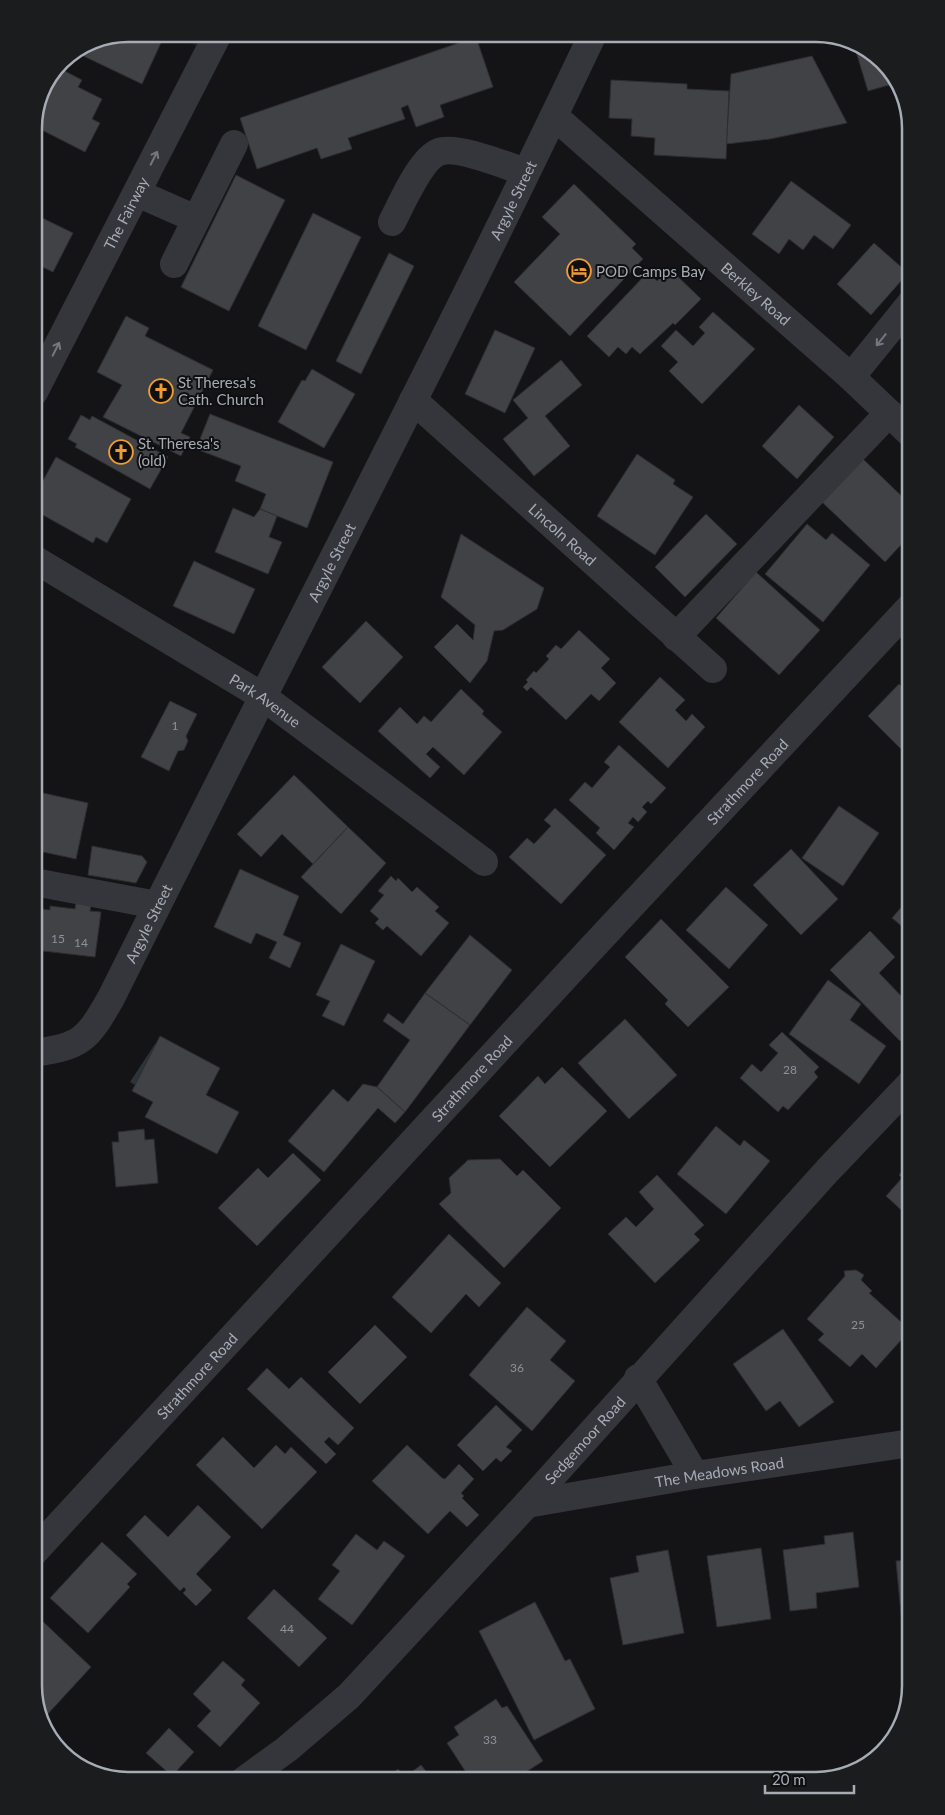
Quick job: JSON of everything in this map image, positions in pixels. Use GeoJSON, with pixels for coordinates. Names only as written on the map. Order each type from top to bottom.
{"type":"FeatureCollection","features":[{"type":"Feature","properties":{"kind":"street","name":"The Fairway"},"geometry":{"type":"LineString","coordinates":[[43,375],[214,42]]}},
{"type":"Feature","properties":{"kind":"street","name":"Argyle Street"},"geometry":{"type":"LineString","coordinates":[[42,1052],[67,1048],[86,1036],[111,998],[413,400],[589,43]]}},
{"type":"Feature","properties":{"kind":"street","name":"Berkley Road"},"geometry":{"type":"LineString","coordinates":[[554,116],[850,377],[902,425]]}},
{"type":"Feature","properties":{"kind":"street"},"geometry":{"type":"LineString","coordinates":[[174,264],[234,144]]}},
{"type":"Feature","properties":{"kind":"street"},"geometry":{"type":"LineString","coordinates":[[392,222],[426,161],[439,152],[454,151],[525,172]]}},
{"type":"Feature","properties":{"kind":"street"},"geometry":{"type":"LineString","coordinates":[[136,192],[196,219]]}},
{"type":"Feature","properties":{"kind":"street"},"geometry":{"type":"LineString","coordinates":[[850,377],[902,314]]}},
{"type":"Feature","properties":{"kind":"street","name":"Lincoln Road"},"geometry":{"type":"LineString","coordinates":[[413,400],[676,638],[713,669]]}},
{"type":"Feature","properties":{"kind":"street"},"geometry":{"type":"LineString","coordinates":[[676,638],[889,413]]}},
{"type":"Feature","properties":{"kind":"street","name":"Park Avenue"},"geometry":{"type":"LineString","coordinates":[[43,564],[262,696],[484,862]]}},
{"type":"Feature","properties":{"kind":"street","name":"Strathmore Road"},"geometry":{"type":"LineString","coordinates":[[42,1543],[589,951],[902,616]]}},
{"type":"Feature","properties":{"kind":"street"},"geometry":{"type":"LineString","coordinates":[[43,884],[157,905]]}},
{"type":"Feature","properties":{"kind":"street","name":"Sedgemoor Road"},"geometry":{"type":"LineString","coordinates":[[254,1772],[286,1749],[349,1696],[527,1504],[638,1378],[902,1093]]}},
{"type":"Feature","properties":{"kind":"street"},"geometry":{"type":"LineString","coordinates":[[638,1378],[695,1475]]}},
{"type":"Feature","properties":{"kind":"street","name":"The Meadows Road"},"geometry":{"type":"LineString","coordinates":[[527,1504],[695,1475],[902,1444]]}},
{"type":"Feature","properties":{"kind":"shaded area"},"geometry":{"type":"Polygon","coordinates":[[[189,42],[214,42],[209,52],[189,42]]]}},
{"type":"Feature","properties":{"kind":"shaded area"},"geometry":{"type":"Polygon","coordinates":[[[155,1044],[160,1048],[135,1085],[130,1082],[155,1044]]]}},
{"type":"Feature","properties":{"kind":"building"},"geometry":{"type":"Polygon","coordinates":[[[161,42],[142,84],[83,56],[101,47],[117,43],[161,42]]]}},
{"type":"Feature","properties":{"kind":"building"},"geometry":{"type":"Polygon","coordinates":[[[460,42],[478,43],[493,87],[440,105],[444,117],[416,127],[408,105],[401,108],[405,119],[348,138],[352,149],[321,159],[317,148],[257,169],[240,118],[460,42]]]}},
{"type":"Feature","properties":{"kind":"building"},"geometry":{"type":"Polygon","coordinates":[[[856,52],[873,64],[885,76],[890,85],[868,91],[856,52]]]}},
{"type":"Feature","properties":{"kind":"building"},"geometry":{"type":"Polygon","coordinates":[[[812,56],[847,123],[770,139],[726,144],[731,74],[812,56]]]}},
{"type":"Feature","properties":{"kind":"building"},"geometry":{"type":"Polygon","coordinates":[[[65,71],[82,80],[78,87],[102,99],[92,119],[100,123],[85,152],[43,131],[45,106],[51,90],[65,71]]]}},
{"type":"Feature","properties":{"kind":"building"},"geometry":{"type":"Polygon","coordinates":[[[611,80],[687,84],[687,89],[729,91],[726,159],[654,155],[655,138],[631,136],[632,119],[609,118],[611,80]]]}},
{"type":"Feature","properties":{"kind":"building"},"geometry":{"type":"Polygon","coordinates":[[[236,175],[285,200],[229,311],[181,287],[236,175]]]}},
{"type":"Feature","properties":{"kind":"building"},"geometry":{"type":"Polygon","coordinates":[[[791,181],[851,225],[833,249],[814,235],[803,250],[789,239],[779,254],[752,234],[791,181]]]}},
{"type":"Feature","properties":{"kind":"building","name":"POD Camps Bay"},"geometry":{"type":"Polygon","coordinates":[[[574,184],[636,244],[632,248],[643,259],[570,336],[514,282],[560,234],[542,217],[574,184]]]}},
{"type":"Feature","properties":{"kind":"building"},"geometry":{"type":"Polygon","coordinates":[[[313,213],[361,237],[306,350],[258,326],[313,213]]]}},
{"type":"Feature","properties":{"kind":"building"},"geometry":{"type":"Polygon","coordinates":[[[43,218],[73,233],[53,272],[43,267],[43,218]]]}},
{"type":"Feature","properties":{"kind":"building"},"geometry":{"type":"Polygon","coordinates":[[[874,243],[902,268],[902,280],[871,315],[837,284],[874,243]]]}},
{"type":"Feature","properties":{"kind":"building"},"geometry":{"type":"Polygon","coordinates":[[[389,253],[414,266],[361,374],[336,361],[389,253]]]}},
{"type":"Feature","properties":{"kind":"building"},"geometry":{"type":"Polygon","coordinates":[[[670,269],[701,299],[675,325],[673,323],[640,354],[632,347],[626,354],[618,347],[609,357],[587,336],[648,272],[657,281],[670,269]]]}},
{"type":"Feature","properties":{"kind":"building"},"geometry":{"type":"Polygon","coordinates":[[[713,312],[755,349],[702,404],[669,371],[678,362],[661,346],[676,330],[693,346],[705,333],[699,327],[713,312]]]}},
{"type":"Feature","properties":{"kind":"building","name":"St Theresa's Cath. Church"},"geometry":{"type":"Polygon","coordinates":[[[126,316],[149,328],[145,336],[213,370],[181,433],[190,437],[181,456],[103,417],[122,385],[97,372],[126,316]]]}},
{"type":"Feature","properties":{"kind":"building"},"geometry":{"type":"Polygon","coordinates":[[[495,330],[535,348],[505,413],[465,394],[495,330]]]}},
{"type":"Feature","properties":{"kind":"building"},"geometry":{"type":"Polygon","coordinates":[[[561,360],[582,385],[545,416],[570,446],[534,476],[503,439],[528,418],[513,400],[561,360]]]}},
{"type":"Feature","properties":{"kind":"building"},"geometry":{"type":"Polygon","coordinates":[[[312,369],[355,394],[324,448],[278,422],[302,380],[305,381],[312,369]]]}},
{"type":"Feature","properties":{"kind":"building"},"geometry":{"type":"Polygon","coordinates":[[[799,405],[834,437],[797,479],[762,446],[799,405]]]}},
{"type":"Feature","properties":{"kind":"building"},"geometry":{"type":"Polygon","coordinates":[[[210,414],[333,462],[307,528],[260,509],[266,494],[235,481],[241,466],[196,449],[210,414]]]}},
{"type":"Feature","properties":{"kind":"building","name":"St. Theresa's (old)"},"geometry":{"type":"Polygon","coordinates":[[[81,415],[90,420],[92,416],[168,457],[150,489],[75,447],[77,444],[68,439],[81,415]]]}},
{"type":"Feature","properties":{"kind":"building"},"geometry":{"type":"Polygon","coordinates":[[[637,454],[675,480],[673,484],[693,497],[655,555],[597,516],[637,454]]]}},
{"type":"Feature","properties":{"kind":"building"},"geometry":{"type":"Polygon","coordinates":[[[56,457],[131,499],[107,543],[96,537],[93,543],[43,515],[43,481],[56,457]]]}},
{"type":"Feature","properties":{"kind":"building"},"geometry":{"type":"Polygon","coordinates":[[[863,459],[902,496],[902,544],[885,562],[822,502],[863,459]]]}},
{"type":"Feature","properties":{"kind":"building"},"geometry":{"type":"Polygon","coordinates":[[[233,508],[254,517],[260,509],[277,516],[269,537],[282,542],[268,574],[215,552],[233,508]]]}},
{"type":"Feature","properties":{"kind":"building"},"geometry":{"type":"Polygon","coordinates":[[[706,514],[737,544],[685,597],[655,567],[706,514]]]}},
{"type":"Feature","properties":{"kind":"building"},"geometry":{"type":"Polygon","coordinates":[[[807,524],[826,540],[832,533],[870,565],[823,622],[765,574],[807,524]]]}},
{"type":"Feature","properties":{"kind":"building"},"geometry":{"type":"Polygon","coordinates":[[[461,534],[544,588],[537,609],[503,630],[494,631],[487,661],[470,683],[434,647],[457,624],[473,640],[475,625],[441,597],[461,534]]]}},
{"type":"Feature","properties":{"kind":"building"},"geometry":{"type":"Polygon","coordinates":[[[194,561],[255,589],[234,634],[173,606],[194,561]]]}},
{"type":"Feature","properties":{"kind":"building"},"geometry":{"type":"Polygon","coordinates":[[[756,572],[820,630],[779,675],[716,618],[756,572]]]}},
{"type":"Feature","properties":{"kind":"building"},"geometry":{"type":"Polygon","coordinates":[[[366,621],[403,657],[360,703],[322,667],[366,621]]]}},
{"type":"Feature","properties":{"kind":"building"},"geometry":{"type":"Polygon","coordinates":[[[579,630],[610,659],[601,668],[616,683],[599,701],[591,694],[566,720],[531,687],[527,691],[523,687],[534,671],[536,673],[549,659],[546,656],[556,645],[561,649],[579,630]]]}},
{"type":"Feature","properties":{"kind":"building"},"geometry":{"type":"Polygon","coordinates":[[[660,677],[685,700],[675,710],[686,721],[692,714],[705,727],[668,768],[619,722],[660,677]]]}},
{"type":"Feature","properties":{"kind":"building"},"geometry":{"type":"Polygon","coordinates":[[[899,684],[902,687],[902,750],[868,716],[899,684]]]}},
{"type":"Feature","properties":{"kind":"building"},"geometry":{"type":"Polygon","coordinates":[[[461,689],[484,711],[482,714],[502,732],[464,775],[433,747],[426,754],[440,767],[430,778],[378,731],[400,707],[417,724],[424,716],[431,722],[461,689]]]}},
{"type":"Feature","properties":{"kind":"building"},"geometry":{"type":"Polygon","coordinates":[[[170,701],[197,714],[186,736],[188,741],[184,750],[178,751],[169,771],[141,757],[170,701]]]}},
{"type":"Feature","properties":{"kind":"building"},"geometry":{"type":"Polygon","coordinates":[[[619,745],[666,788],[651,804],[648,801],[642,807],[647,812],[638,822],[633,817],[628,823],[634,827],[614,850],[596,833],[600,828],[569,800],[585,782],[592,788],[610,767],[604,762],[619,745]]]}},
{"type":"Feature","properties":{"kind":"building"},"geometry":{"type":"Polygon","coordinates":[[[294,775],[348,827],[313,864],[282,834],[261,857],[237,834],[294,775]]]}},
{"type":"Feature","properties":{"kind":"building"},"geometry":{"type":"Polygon","coordinates":[[[43,793],[88,803],[76,859],[43,852],[43,793]]]}},
{"type":"Feature","properties":{"kind":"building"},"geometry":{"type":"Polygon","coordinates":[[[839,806],[879,833],[843,886],[802,858],[839,806]]]}},
{"type":"Feature","properties":{"kind":"building"},"geometry":{"type":"Polygon","coordinates":[[[555,808],[606,855],[561,904],[509,857],[527,838],[534,844],[551,826],[544,820],[555,808]]]}},
{"type":"Feature","properties":{"kind":"building"},"geometry":{"type":"Polygon","coordinates":[[[348,827],[386,863],[341,914],[301,877],[348,827]]]}},
{"type":"Feature","properties":{"kind":"building"},"geometry":{"type":"Polygon","coordinates":[[[92,846],[142,856],[147,862],[136,883],[88,875],[92,846]]]}},
{"type":"Feature","properties":{"kind":"building"},"geometry":{"type":"Polygon","coordinates":[[[791,849],[838,899],[801,935],[753,885],[791,849]]]}},
{"type":"Feature","properties":{"kind":"building"},"geometry":{"type":"Polygon","coordinates":[[[240,869],[299,896],[283,935],[301,943],[290,968],[269,958],[277,942],[256,933],[251,944],[214,927],[240,869]]]}},
{"type":"Feature","properties":{"kind":"building"},"geometry":{"type":"Polygon","coordinates":[[[391,876],[396,881],[398,878],[412,892],[417,887],[439,907],[435,911],[449,923],[421,956],[387,926],[383,930],[375,923],[379,919],[370,911],[384,895],[378,891],[391,876]]]}},
{"type":"Feature","properties":{"kind":"building"},"geometry":{"type":"Polygon","coordinates":[[[726,887],[768,925],[729,969],[686,930],[726,887]]]}},
{"type":"Feature","properties":{"kind":"building"},"geometry":{"type":"Polygon","coordinates":[[[76,903],[91,905],[90,911],[101,912],[95,957],[43,951],[42,956],[42,909],[50,910],[50,906],[75,909],[76,903]]]}},
{"type":"Feature","properties":{"kind":"building"},"geometry":{"type":"Polygon","coordinates":[[[902,906],[902,926],[892,918],[902,906]]]}},
{"type":"Feature","properties":{"kind":"building"},"geometry":{"type":"Polygon","coordinates":[[[661,919],[729,987],[688,1027],[665,1004],[668,1000],[625,957],[661,919]]]}},
{"type":"Feature","properties":{"kind":"building"},"geometry":{"type":"Polygon","coordinates":[[[870,931],[895,957],[879,973],[902,997],[902,1039],[900,1041],[830,970],[870,931]]]}},
{"type":"Feature","properties":{"kind":"building"},"geometry":{"type":"Polygon","coordinates":[[[470,935],[512,970],[470,1025],[425,993],[470,935]]]}},
{"type":"Feature","properties":{"kind":"building"},"geometry":{"type":"Polygon","coordinates":[[[341,944],[375,961],[344,1026],[322,1016],[330,1001],[316,995],[341,944]]]}},
{"type":"Feature","properties":{"kind":"building"},"geometry":{"type":"Polygon","coordinates":[[[828,980],[861,1004],[850,1020],[886,1046],[859,1084],[789,1034],[828,980]]]}},
{"type":"Feature","properties":{"kind":"building"},"geometry":{"type":"Polygon","coordinates":[[[425,993],[470,1025],[405,1112],[377,1087],[410,1040],[383,1021],[388,1013],[403,1024],[425,993]]]}},
{"type":"Feature","properties":{"kind":"building"},"geometry":{"type":"Polygon","coordinates":[[[625,1019],[677,1075],[629,1119],[578,1063],[625,1019]]]}},
{"type":"Feature","properties":{"kind":"building"},"geometry":{"type":"Polygon","coordinates":[[[782,1032],[819,1067],[814,1072],[818,1077],[788,1110],[783,1106],[778,1112],[740,1078],[752,1064],[761,1072],[778,1053],[769,1045],[782,1032]]]}},
{"type":"Feature","properties":{"kind":"building"},"geometry":{"type":"Polygon","coordinates":[[[160,1036],[220,1068],[206,1095],[239,1112],[217,1154],[145,1117],[153,1102],[132,1091],[160,1036]]]}},
{"type":"Feature","properties":{"kind":"building"},"geometry":{"type":"Polygon","coordinates":[[[562,1067],[607,1111],[550,1167],[499,1116],[538,1076],[545,1084],[562,1067]]]}},
{"type":"Feature","properties":{"kind":"building"},"geometry":{"type":"Polygon","coordinates":[[[363,1084],[377,1087],[405,1112],[395,1123],[378,1108],[324,1172],[288,1141],[333,1089],[348,1102],[363,1084]]]}},
{"type":"Feature","properties":{"kind":"building"},"geometry":{"type":"Polygon","coordinates":[[[716,1126],[740,1146],[744,1140],[770,1161],[726,1214],[677,1174],[716,1126]]]}},
{"type":"Feature","properties":{"kind":"building"},"geometry":{"type":"Polygon","coordinates":[[[144,1129],[145,1140],[154,1139],[158,1183],[116,1187],[112,1142],[119,1142],[118,1132],[144,1129]]]}},
{"type":"Feature","properties":{"kind":"building"},"geometry":{"type":"Polygon","coordinates":[[[293,1153],[321,1180],[257,1246],[218,1208],[258,1168],[268,1178],[293,1153]]]}},
{"type":"Feature","properties":{"kind":"building"},"geometry":{"type":"Polygon","coordinates":[[[500,1159],[517,1176],[523,1170],[561,1208],[504,1268],[439,1204],[451,1193],[449,1178],[468,1160],[500,1159]]]}},
{"type":"Feature","properties":{"kind":"building"},"geometry":{"type":"Polygon","coordinates":[[[657,1175],[704,1225],[694,1234],[700,1240],[655,1283],[608,1234],[626,1217],[636,1227],[654,1209],[639,1192],[657,1175]]]}},
{"type":"Feature","properties":{"kind":"building"},"geometry":{"type":"Polygon","coordinates":[[[902,1178],[902,1211],[886,1196],[902,1178]]]}},
{"type":"Feature","properties":{"kind":"building"},"geometry":{"type":"Polygon","coordinates":[[[449,1234],[501,1283],[479,1307],[466,1294],[431,1333],[392,1297],[449,1234]]]}},
{"type":"Feature","properties":{"kind":"building"},"geometry":{"type":"Polygon","coordinates":[[[856,1270],[864,1275],[861,1280],[872,1291],[869,1293],[902,1323],[902,1339],[876,1368],[862,1354],[850,1367],[818,1340],[824,1334],[807,1319],[845,1276],[844,1271],[856,1270]]]}},
{"type":"Feature","properties":{"kind":"building"},"geometry":{"type":"Polygon","coordinates":[[[527,1307],[566,1341],[550,1360],[575,1381],[532,1431],[469,1375],[527,1307]]]}},
{"type":"Feature","properties":{"kind":"building"},"geometry":{"type":"Polygon","coordinates":[[[375,1325],[407,1357],[360,1404],[328,1372],[375,1325]]]}},
{"type":"Feature","properties":{"kind":"building"},"geometry":{"type":"Polygon","coordinates":[[[783,1329],[834,1402],[799,1427],[780,1401],[766,1411],[733,1364],[783,1329]]]}},
{"type":"Feature","properties":{"kind":"building"},"geometry":{"type":"Polygon","coordinates":[[[267,1368],[289,1389],[301,1377],[354,1428],[338,1445],[329,1437],[324,1442],[336,1454],[326,1464],[247,1389],[267,1368]]]}},
{"type":"Feature","properties":{"kind":"building"},"geometry":{"type":"Polygon","coordinates":[[[496,1405],[522,1430],[506,1447],[512,1451],[501,1462],[496,1458],[483,1471],[457,1445],[496,1405]]]}},
{"type":"Feature","properties":{"kind":"building"},"geometry":{"type":"Polygon","coordinates":[[[223,1437],[254,1468],[276,1445],[285,1454],[291,1447],[317,1472],[262,1529],[196,1465],[223,1437]]]}},
{"type":"Feature","properties":{"kind":"building"},"geometry":{"type":"Polygon","coordinates":[[[407,1445],[442,1478],[445,1479],[459,1464],[474,1479],[461,1493],[464,1496],[462,1498],[479,1515],[467,1527],[450,1511],[428,1534],[372,1481],[407,1445]]]}},
{"type":"Feature","properties":{"kind":"building"},"geometry":{"type":"Polygon","coordinates":[[[198,1505],[231,1537],[196,1574],[212,1590],[196,1606],[183,1593],[186,1590],[184,1587],[180,1591],[126,1535],[145,1515],[168,1537],[198,1505]]]}},
{"type":"Feature","properties":{"kind":"building"},"geometry":{"type":"Polygon","coordinates":[[[853,1532],[859,1587],[816,1593],[817,1608],[790,1611],[783,1550],[825,1544],[824,1536],[853,1532]]]}},
{"type":"Feature","properties":{"kind":"building"},"geometry":{"type":"Polygon","coordinates":[[[356,1534],[377,1550],[384,1541],[405,1556],[352,1625],[318,1599],[340,1571],[332,1565],[356,1534]]]}},
{"type":"Feature","properties":{"kind":"building"},"geometry":{"type":"Polygon","coordinates":[[[102,1542],[137,1574],[127,1584],[130,1587],[88,1633],[50,1598],[102,1542]]]}},
{"type":"Feature","properties":{"kind":"building"},"geometry":{"type":"Polygon","coordinates":[[[761,1548],[771,1619],[717,1627],[707,1556],[761,1548]]]}},
{"type":"Feature","properties":{"kind":"building"},"geometry":{"type":"Polygon","coordinates":[[[668,1550],[684,1633],[623,1645],[610,1578],[639,1572],[636,1556],[668,1550]]]}},
{"type":"Feature","properties":{"kind":"building"},"geometry":{"type":"Polygon","coordinates":[[[896,1561],[902,1561],[902,1624],[896,1561]]]}},
{"type":"Feature","properties":{"kind":"building"},"geometry":{"type":"Polygon","coordinates":[[[274,1589],[327,1638],[299,1667],[247,1618],[274,1589]]]}},
{"type":"Feature","properties":{"kind":"building"},"geometry":{"type":"Polygon","coordinates":[[[535,1602],[565,1661],[570,1659],[595,1709],[534,1740],[479,1631],[535,1602]]]}},
{"type":"Feature","properties":{"kind":"building"},"geometry":{"type":"Polygon","coordinates":[[[42,1621],[91,1667],[48,1714],[42,1686],[42,1621]]]}},
{"type":"Feature","properties":{"kind":"building"},"geometry":{"type":"Polygon","coordinates":[[[223,1661],[245,1680],[241,1685],[260,1703],[220,1747],[197,1726],[211,1711],[193,1694],[223,1661]]]}},
{"type":"Feature","properties":{"kind":"building"},"geometry":{"type":"Polygon","coordinates":[[[496,1699],[502,1708],[507,1706],[543,1761],[526,1772],[466,1772],[447,1743],[459,1735],[454,1727],[496,1699]]]}},
{"type":"Feature","properties":{"kind":"building"},"geometry":{"type":"Polygon","coordinates":[[[169,1728],[194,1752],[176,1772],[167,1772],[146,1753],[169,1728]]]}},
{"type":"Feature","properties":{"kind":"building"},"geometry":{"type":"Polygon","coordinates":[[[421,1765],[427,1772],[412,1772],[421,1765]]]}},
{"type":"Feature","properties":{"kind":"place","name":"POD Camps Bay"},"geometry":{"type":"Point","coordinates":[579,271]}},
{"type":"Feature","properties":{"kind":"place","name":"St Theresa's Cath. Church"},"geometry":{"type":"Point","coordinates":[161,391]}},
{"type":"Feature","properties":{"kind":"place","name":"St. Theresa's (old)"},"geometry":{"type":"Point","coordinates":[121,452]}}]}
